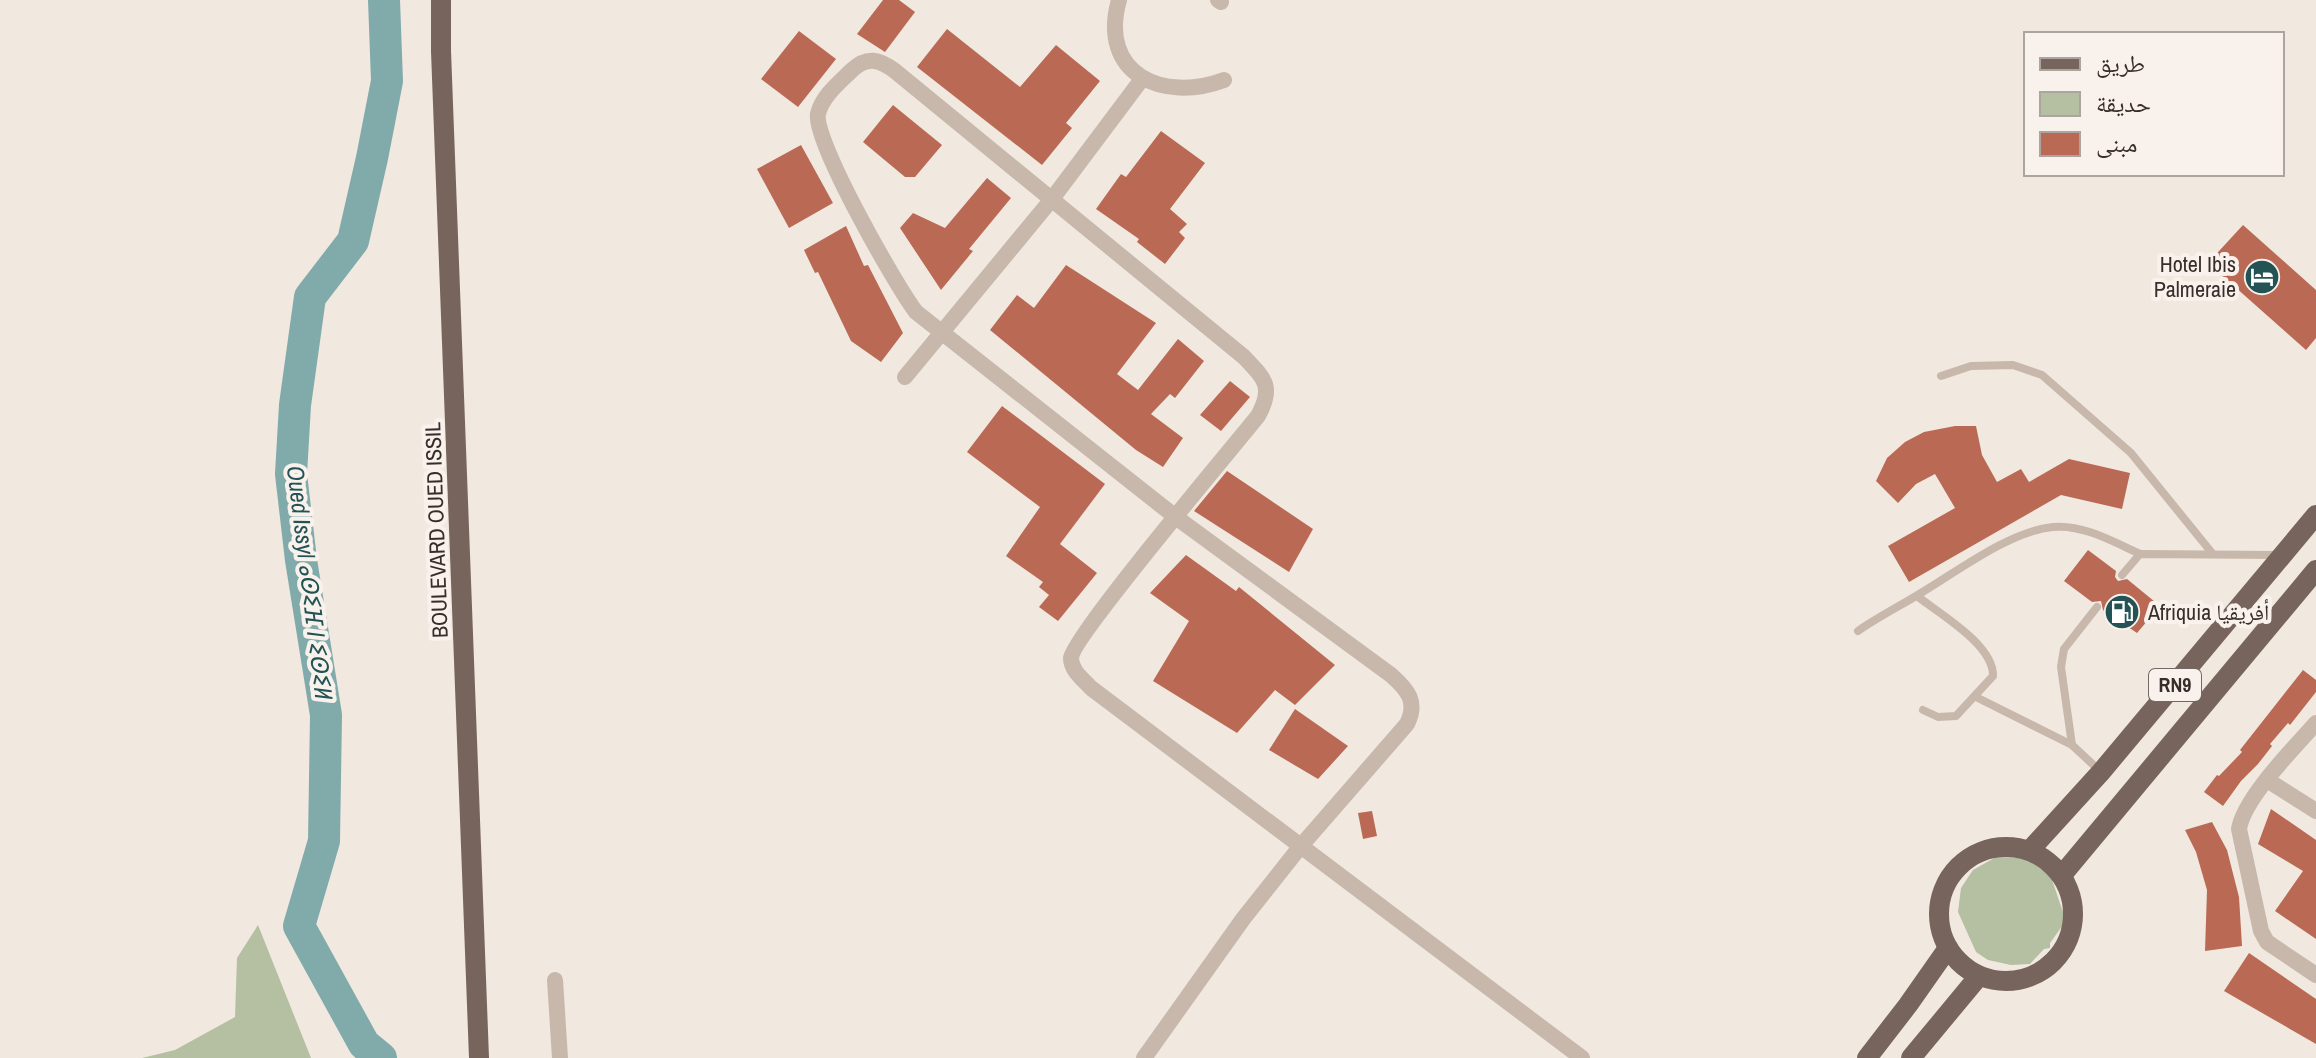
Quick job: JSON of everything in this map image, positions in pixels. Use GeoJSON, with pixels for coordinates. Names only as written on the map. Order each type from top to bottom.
{"type":"FeatureCollection","features":[{"type":"Feature","properties":{"kind":"main road","name":"BOULEVARD OUED ISSIL"},"geometry":{"type":"LineString","coordinates":[[441,0],[479,1058]]}},
{"type":"Feature","properties":{"kind":"main road","name":"RN9"},"geometry":{"type":"LineString","coordinates":[[2030,850],[2101,772],[2316,515]]}},
{"type":"Feature","properties":{"kind":"main road","name":"RN9"},"geometry":{"type":"LineString","coordinates":[[2062,875],[2316,570]]}},
{"type":"Feature","properties":{"kind":"main road"},"geometry":{"type":"LineString","coordinates":[[2012,846],[2030,850],[2048,860],[2062,875],[2072,895],[2074,916],[2070,938],[2059,956],[2043,971],[2022,979],[2001,981],[1979,976],[1961,964],[1948,948],[1941,931],[1941,894],[1961,864],[1985,850],[2012,846]]}},
{"type":"Feature","properties":{"kind":"main road"},"geometry":{"type":"LineString","coordinates":[[1867,1058],[1948,948]]}},
{"type":"Feature","properties":{"kind":"main road"},"geometry":{"type":"LineString","coordinates":[[1911,1058],[1979,976]]}},
{"type":"Feature","properties":{"kind":"street"},"geometry":{"type":"LineString","coordinates":[[1119,0],[1115,29],[1119,47],[1129,66],[1142,79],[1188,89],[1224,80]]}},
{"type":"Feature","properties":{"kind":"street"},"geometry":{"type":"LineString","coordinates":[[1144,1058],[1243,919],[1300,847],[1407,724],[1413,713],[1411,697],[1391,675],[1177,518],[916,312],[900,291],[818,126],[818,115],[834,87],[861,62],[874,60],[884,63],[1244,357],[1265,381],[1267,401],[1258,416],[1177,518],[1086,630],[1071,657],[1073,667],[1091,688],[1300,847],[1582,1058]]}},
{"type":"Feature","properties":{"kind":"street"},"geometry":{"type":"LineString","coordinates":[[905,377],[1052,199],[1142,79]]}},
{"type":"Feature","properties":{"kind":"street"},"geometry":{"type":"LineString","coordinates":[[2316,723],[2250,803],[2239,829],[2256,917],[2267,942],[2316,975]]}},
{"type":"Feature","properties":{"kind":"street"},"geometry":{"type":"LineString","coordinates":[[2267,780],[2316,811]]}},
{"type":"Feature","properties":{"kind":"street"},"geometry":{"type":"LineString","coordinates":[[555,980],[560,1058]]}},
{"type":"Feature","properties":{"kind":"lane"},"geometry":{"type":"LineString","coordinates":[[1941,376],[1971,366],[2013,365],[2042,375],[2131,453],[2212,553]]}},
{"type":"Feature","properties":{"kind":"lane"},"geometry":{"type":"LineString","coordinates":[[1858,631],[1996,548],[2052,527],[2096,534],[2140,554],[2282,555]]}},
{"type":"Feature","properties":{"kind":"lane"},"geometry":{"type":"LineString","coordinates":[[2122,575],[2140,554]]}},
{"type":"Feature","properties":{"kind":"lane"},"geometry":{"type":"LineString","coordinates":[[1917,596],[1988,655],[1994,667],[1993,676],[1956,716],[1938,717],[1923,710]]}},
{"type":"Feature","properties":{"kind":"lane"},"geometry":{"type":"LineString","coordinates":[[2072,745],[2062,685],[2064,649],[2097,607]]}},
{"type":"Feature","properties":{"kind":"lane"},"geometry":{"type":"LineString","coordinates":[[1976,697],[2072,745],[2101,772]]}},
{"type":"Feature","properties":{"kind":"green space"},"geometry":{"type":"Polygon","coordinates":[[[1996,857],[2024,858],[2049,871],[2066,921],[2050,943],[2050,948],[2044,949],[2030,964],[2011,965],[1988,960],[1976,952],[1958,912],[1961,888],[1973,870],[1996,857]]]}},
{"type":"Feature","properties":{"kind":"green space"},"geometry":{"type":"Polygon","coordinates":[[[258,925],[311,1058],[142,1058],[175,1050],[235,1017],[237,958],[258,925]]]}},
{"type":"Feature","properties":{"kind":"building"},"geometry":{"type":"Polygon","coordinates":[[[883,0],[899,0],[915,12],[885,52],[857,34],[883,0]]]}},
{"type":"Feature","properties":{"kind":"building"},"geometry":{"type":"Polygon","coordinates":[[[947,29],[1020,87],[1056,45],[1100,81],[1066,123],[1072,128],[1042,165],[917,67],[947,29]]]}},
{"type":"Feature","properties":{"kind":"building"},"geometry":{"type":"Polygon","coordinates":[[[799,31],[836,59],[798,107],[761,79],[799,31]]]}},
{"type":"Feature","properties":{"kind":"building"},"geometry":{"type":"Polygon","coordinates":[[[893,105],[942,145],[915,177],[905,177],[863,142],[893,105]]]}},
{"type":"Feature","properties":{"kind":"building"},"geometry":{"type":"Polygon","coordinates":[[[1161,131],[1205,163],[1170,209],[1187,224],[1179,232],[1185,238],[1165,264],[1137,242],[1139,239],[1096,209],[1121,174],[1126,177],[1161,131]]]}},
{"type":"Feature","properties":{"kind":"building"},"geometry":{"type":"Polygon","coordinates":[[[801,145],[833,203],[789,228],[757,169],[801,145]]]}},
{"type":"Feature","properties":{"kind":"building"},"geometry":{"type":"Polygon","coordinates":[[[987,178],[1011,198],[969,249],[973,251],[941,290],[900,228],[913,213],[945,228],[987,178]]]}},
{"type":"Feature","properties":{"kind":"building","name":"Hotel Ibis Palmeraie"},"geometry":{"type":"Polygon","coordinates":[[[2243,225],[2316,290],[2316,338],[2306,350],[2208,263],[2243,225]]]}},
{"type":"Feature","properties":{"kind":"building"},"geometry":{"type":"Polygon","coordinates":[[[846,226],[864,266],[868,265],[903,333],[881,362],[851,341],[804,250],[846,226]]]}},
{"type":"Feature","properties":{"kind":"building"},"geometry":{"type":"Polygon","coordinates":[[[1066,265],[1156,323],[1117,374],[1138,390],[1178,339],[1204,361],[1175,398],[1170,394],[1151,414],[1183,438],[1163,467],[1136,450],[990,330],[1017,295],[1034,308],[1066,265]]]}},
{"type":"Feature","properties":{"kind":"building"},"geometry":{"type":"Polygon","coordinates":[[[1230,381],[1250,397],[1221,431],[1200,415],[1230,381]]]}},
{"type":"Feature","properties":{"kind":"building"},"geometry":{"type":"Polygon","coordinates":[[[1002,406],[1105,484],[1060,544],[1097,573],[1058,621],[1039,607],[1049,595],[1039,587],[1043,582],[1006,556],[1040,507],[967,452],[1002,406]]]}},
{"type":"Feature","properties":{"kind":"building"},"geometry":{"type":"Polygon","coordinates":[[[1955,426],[1976,426],[1982,455],[1997,482],[2021,469],[2029,482],[2069,459],[2130,473],[2122,509],[2061,495],[1909,582],[1888,546],[1955,508],[1935,474],[1916,484],[1898,503],[1876,481],[1887,458],[1905,442],[1924,432],[1955,426]]]}},
{"type":"Feature","properties":{"kind":"building"},"geometry":{"type":"Polygon","coordinates":[[[1227,471],[1313,529],[1289,572],[1194,511],[1227,471]]]}},
{"type":"Feature","properties":{"kind":"building"},"geometry":{"type":"Polygon","coordinates":[[[2088,550],[2116,571],[2118,581],[2127,579],[2160,606],[2137,633],[2103,610],[2101,601],[2092,602],[2064,581],[2088,550]]]}},
{"type":"Feature","properties":{"kind":"building"},"geometry":{"type":"Polygon","coordinates":[[[1186,555],[1236,591],[1239,587],[1335,665],[1295,705],[1275,690],[1237,733],[1153,681],[1189,621],[1150,593],[1186,555]]]}},
{"type":"Feature","properties":{"kind":"building"},"geometry":{"type":"Polygon","coordinates":[[[2303,670],[2316,680],[2316,692],[2270,744],[2272,746],[2223,806],[2204,792],[2242,752],[2240,750],[2303,670]]]}},
{"type":"Feature","properties":{"kind":"building"},"geometry":{"type":"Polygon","coordinates":[[[1295,709],[1348,746],[1318,779],[1269,750],[1295,709]]]}},
{"type":"Feature","properties":{"kind":"building"},"geometry":{"type":"Polygon","coordinates":[[[2271,809],[2316,840],[2316,939],[2275,911],[2303,871],[2258,844],[2271,809]]]}},
{"type":"Feature","properties":{"kind":"building"},"geometry":{"type":"Polygon","coordinates":[[[1372,811],[1377,836],[1363,839],[1358,813],[1372,811]]]}},
{"type":"Feature","properties":{"kind":"building"},"geometry":{"type":"Polygon","coordinates":[[[2212,822],[2227,850],[2239,897],[2242,946],[2205,951],[2207,890],[2196,852],[2185,830],[2212,822]]]}},
{"type":"Feature","properties":{"kind":"building"},"geometry":{"type":"Polygon","coordinates":[[[2249,953],[2316,999],[2316,1044],[2224,991],[2249,953]]]}},
{"type":"Feature","properties":{"kind":"waterway","name":"Oued Issyl ⴰⵙⵉⴼ ⵏ ⵉⵙⵉⵍ"},"geometry":{"type":"LineString","coordinates":[[381,1058],[364,1044],[299,926],[324,841],[326,715],[301,560],[291,474],[295,405],[310,297],[353,241],[372,158],[387,81],[384,0]]}},
{"type":"Feature","properties":{"kind":"place","name":"Hotel Ibis Palmeraie"},"geometry":{"type":"Point","coordinates":[2262,277]}},
{"type":"Feature","properties":{"kind":"place","name":"Afriquia أفريقيا"},"geometry":{"type":"Point","coordinates":[2122,612]}}]}
